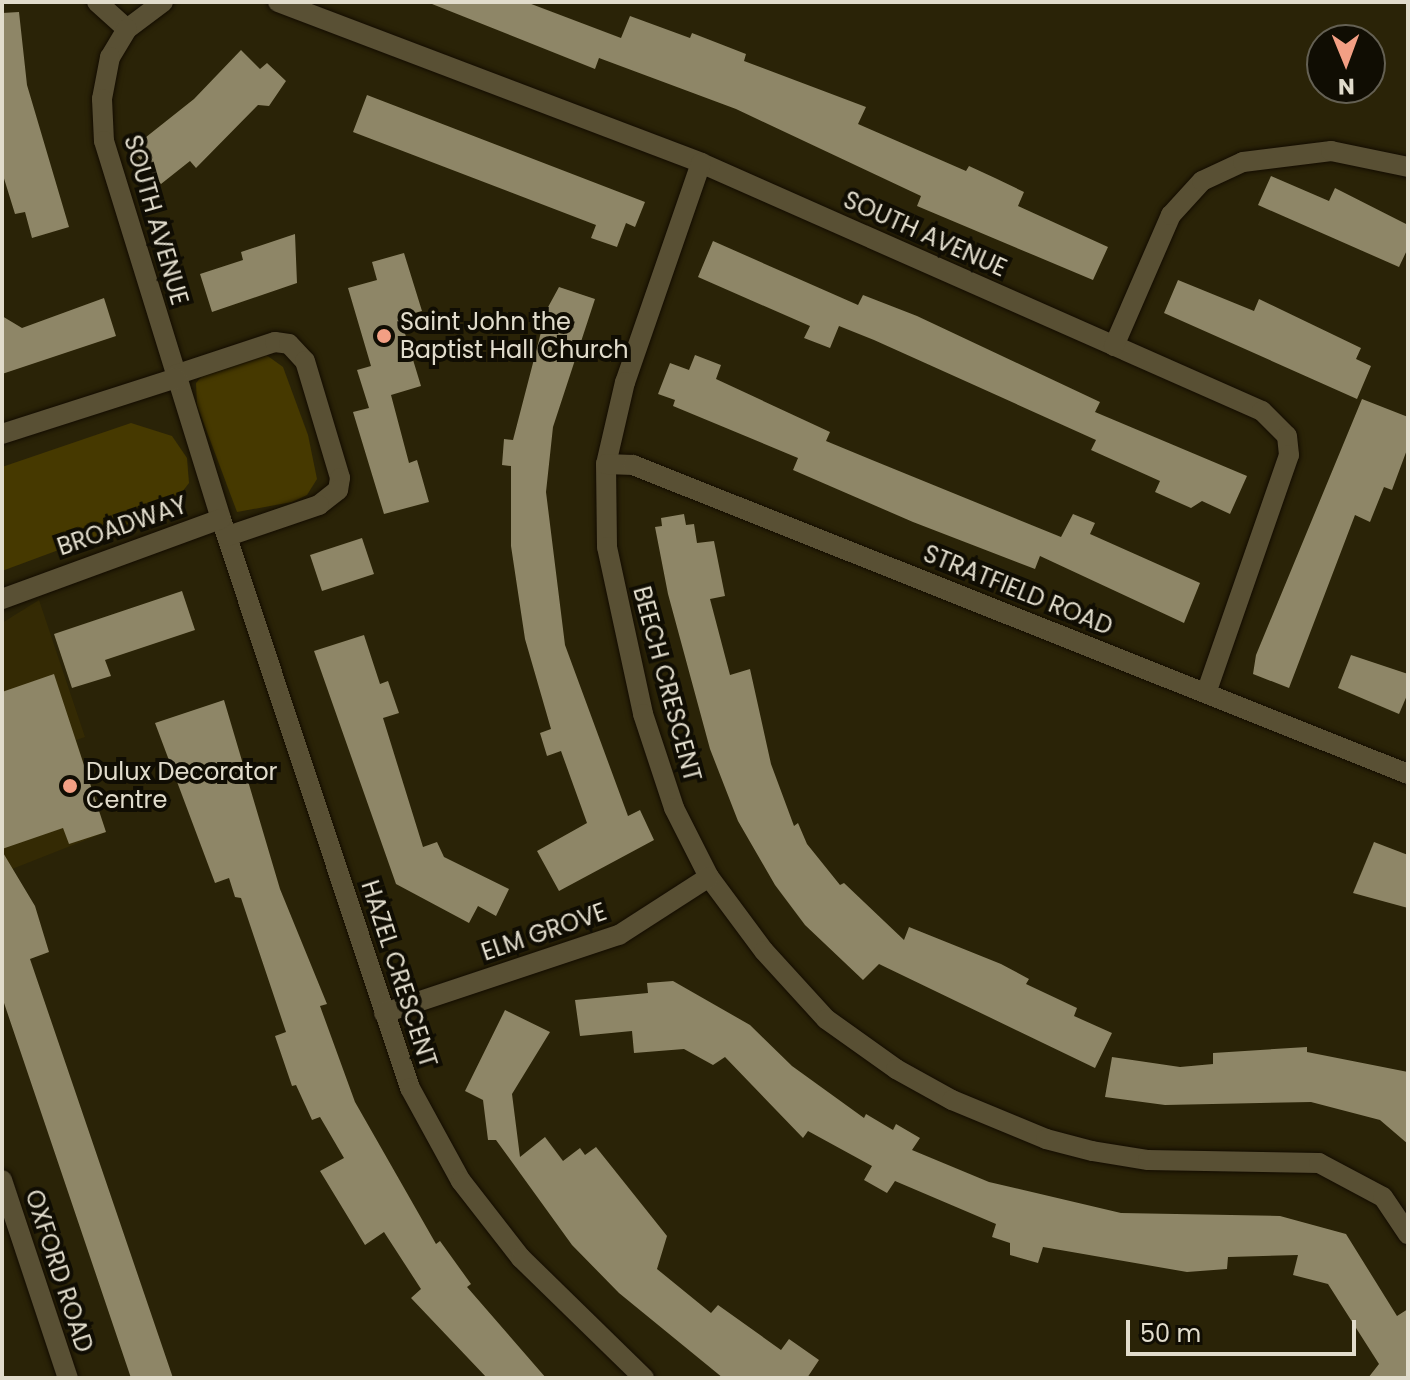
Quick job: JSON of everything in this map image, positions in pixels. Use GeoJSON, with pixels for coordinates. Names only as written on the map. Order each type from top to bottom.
{"type":"FeatureCollection","features":[{"type":"Feature","properties":{"kind":"street"},"geometry":{"type":"LineString","coordinates":[[97,2],[127,29]]}},
{"type":"Feature","properties":{"kind":"street","name":"SOUTH AVENUE"},"geometry":{"type":"LineString","coordinates":[[163,2],[127,29],[110,57],[102,99],[104,141],[176,377]]}},
{"type":"Feature","properties":{"kind":"street","name":"SOUTH AVENUE"},"geometry":{"type":"LineString","coordinates":[[278,2],[701,163],[1262,411],[1287,436],[1284,477],[1206,693]]}},
{"type":"Feature","properties":{"kind":"street"},"geometry":{"type":"LineString","coordinates":[[1114,346],[1171,215],[1202,181],[1243,162],[1331,151],[1408,167]]}},
{"type":"Feature","properties":{"kind":"street","name":"BEECH CRESCENT"},"geometry":{"type":"LineString","coordinates":[[701,163],[625,382],[606,464],[607,547],[639,698],[674,808],[709,877],[764,951],[826,1019],[896,1069],[952,1100],[1046,1139],[1092,1151],[1148,1160],[1319,1163],[1383,1197],[1408,1234]]}},
{"type":"Feature","properties":{"kind":"street","name":"BROADWAY"},"geometry":{"type":"LineString","coordinates":[[2,434],[275,342],[289,344],[305,361],[340,478],[338,490],[319,505],[224,528],[2,599]]}},
{"type":"Feature","properties":{"kind":"street","name":"BROADWAY"},"geometry":{"type":"LineString","coordinates":[[176,377],[224,528]]}},
{"type":"Feature","properties":{"kind":"street","name":"STRATFIELD ROAD"},"geometry":{"type":"LineString","coordinates":[[606,464],[633,465],[1408,774]]}},
{"type":"Feature","properties":{"kind":"street","name":"HAZEL CRESCENT"},"geometry":{"type":"LineString","coordinates":[[224,528],[410,1088],[461,1181],[521,1258],[644,1378]]}},
{"type":"Feature","properties":{"kind":"street","name":"ELM GROVE"},"geometry":{"type":"LineString","coordinates":[[384,1013],[619,935],[709,877]]}},
{"type":"Feature","properties":{"kind":"street","name":"OXFORD ROAD"},"geometry":{"type":"LineString","coordinates":[[2,1180],[68,1378]]}},
{"type":"Feature","properties":{"kind":"shaded area"},"geometry":{"type":"Polygon","coordinates":[[[265,354],[283,367],[308,435],[317,479],[307,495],[292,502],[237,512],[197,405],[196,383],[203,375],[265,354]]]}},
{"type":"Feature","properties":{"kind":"shaded area"},"geometry":{"type":"Polygon","coordinates":[[[131,423],[172,436],[187,458],[189,483],[169,509],[2,571],[2,467],[131,423]]]}},
{"type":"Feature","properties":{"kind":"shaded area"},"geometry":{"type":"Polygon","coordinates":[[[39,600],[85,737],[76,740],[106,832],[2,873],[2,623],[39,600]]]}},
{"type":"Feature","properties":{"kind":"building"},"geometry":{"type":"Polygon","coordinates":[[[427,2],[526,2],[621,38],[630,16],[690,38],[692,33],[746,54],[744,61],[866,107],[858,124],[966,171],[969,166],[1024,192],[1018,206],[1108,247],[1093,280],[917,206],[921,196],[736,109],[599,58],[595,69],[427,2]]]}},
{"type":"Feature","properties":{"kind":"building"},"geometry":{"type":"Polygon","coordinates":[[[19,12],[27,85],[69,227],[32,238],[25,212],[15,214],[2,172],[2,13],[19,12]]]}},
{"type":"Feature","properties":{"kind":"building"},"geometry":{"type":"Polygon","coordinates":[[[241,50],[260,69],[267,63],[286,81],[269,106],[258,105],[196,168],[190,161],[161,184],[131,149],[194,99],[241,50]]]}},
{"type":"Feature","properties":{"kind":"building"},"geometry":{"type":"Polygon","coordinates":[[[367,95],[645,202],[635,227],[626,223],[617,247],[591,238],[596,225],[353,132],[367,95]]]}},
{"type":"Feature","properties":{"kind":"building"},"geometry":{"type":"Polygon","coordinates":[[[1271,176],[1329,201],[1335,188],[1408,225],[1408,248],[1399,267],[1258,205],[1271,176]]]}},
{"type":"Feature","properties":{"kind":"building"},"geometry":{"type":"Polygon","coordinates":[[[295,234],[297,283],[212,312],[200,274],[243,260],[241,252],[295,234]]]}},
{"type":"Feature","properties":{"kind":"building"},"geometry":{"type":"Polygon","coordinates":[[[713,241],[858,305],[863,295],[917,316],[1100,402],[1095,412],[1247,476],[1230,514],[1202,501],[1191,508],[1155,492],[1160,481],[1091,450],[1096,440],[874,340],[839,326],[830,348],[804,338],[810,326],[698,277],[713,241]]]}},
{"type":"Feature","properties":{"kind":"building"},"geometry":{"type":"Polygon","coordinates":[[[404,253],[422,311],[400,317],[421,386],[391,395],[409,463],[417,460],[429,502],[384,514],[353,412],[369,408],[357,370],[371,366],[348,288],[377,280],[372,262],[404,253]]]}},
{"type":"Feature","properties":{"kind":"building"},"geometry":{"type":"Polygon","coordinates":[[[1178,280],[1254,311],[1259,299],[1361,348],[1356,359],[1371,366],[1357,399],[1164,313],[1178,280]]]}},
{"type":"Feature","properties":{"kind":"building"},"geometry":{"type":"Polygon","coordinates":[[[559,287],[595,299],[553,427],[546,492],[565,645],[628,816],[640,810],[654,840],[559,891],[537,851],[587,823],[561,751],[547,756],[540,733],[551,729],[525,639],[511,546],[511,466],[502,465],[504,439],[513,440],[547,309],[559,287]]]}},
{"type":"Feature","properties":{"kind":"building"},"geometry":{"type":"Polygon","coordinates":[[[104,298],[116,336],[2,374],[2,316],[22,328],[104,298]]]}},
{"type":"Feature","properties":{"kind":"building"},"geometry":{"type":"Polygon","coordinates":[[[695,355],[721,365],[716,379],[830,432],[826,441],[1061,537],[1073,514],[1095,523],[1090,534],[1200,583],[1184,623],[1040,556],[1035,569],[913,522],[793,470],[798,458],[673,406],[675,400],[658,394],[670,363],[689,370],[695,355]]]}},
{"type":"Feature","properties":{"kind":"building"},"geometry":{"type":"Polygon","coordinates":[[[1362,399],[1408,417],[1408,447],[1392,490],[1384,487],[1370,522],[1355,515],[1289,688],[1253,674],[1256,655],[1362,399]]]}},
{"type":"Feature","properties":{"kind":"building"},"geometry":{"type":"Polygon","coordinates":[[[684,514],[686,525],[694,524],[697,543],[714,541],[725,596],[710,599],[730,675],[750,669],[771,764],[794,826],[798,823],[807,844],[840,885],[844,883],[904,940],[909,927],[1001,964],[1029,979],[1026,984],[1077,1008],[1074,1016],[1112,1033],[1095,1068],[879,964],[863,980],[805,925],[775,885],[738,821],[710,749],[668,594],[655,527],[662,526],[661,518],[684,514]]]}},
{"type":"Feature","properties":{"kind":"building"},"geometry":{"type":"Polygon","coordinates":[[[362,538],[374,574],[322,591],[310,555],[362,538]]]}},
{"type":"Feature","properties":{"kind":"building"},"geometry":{"type":"Polygon","coordinates":[[[182,591],[195,630],[105,660],[111,676],[72,688],[54,634],[182,591]]]}},
{"type":"Feature","properties":{"kind":"building"},"geometry":{"type":"Polygon","coordinates":[[[364,635],[380,684],[388,681],[399,713],[383,718],[423,847],[437,842],[444,857],[509,889],[496,916],[478,906],[469,923],[396,884],[314,651],[364,635]]]}},
{"type":"Feature","properties":{"kind":"building"},"geometry":{"type":"Polygon","coordinates":[[[1351,655],[1408,674],[1408,693],[1399,714],[1338,688],[1351,655]]]}},
{"type":"Feature","properties":{"kind":"building"},"geometry":{"type":"Polygon","coordinates":[[[54,674],[106,832],[69,844],[63,828],[2,849],[2,692],[54,674]]]}},
{"type":"Feature","properties":{"kind":"building"},"geometry":{"type":"Polygon","coordinates":[[[224,700],[280,889],[327,1004],[320,1006],[355,1102],[436,1244],[440,1241],[471,1284],[467,1287],[546,1378],[487,1378],[411,1298],[421,1289],[384,1232],[365,1245],[320,1171],[344,1158],[320,1117],[312,1120],[296,1085],[292,1086],[275,1036],[286,1032],[241,898],[235,897],[229,878],[215,883],[155,723],[224,700]]]}},
{"type":"Feature","properties":{"kind":"building"},"geometry":{"type":"Polygon","coordinates":[[[1374,842],[1408,855],[1408,908],[1353,893],[1374,842]]]}},
{"type":"Feature","properties":{"kind":"building"},"geometry":{"type":"Polygon","coordinates":[[[2,851],[35,906],[49,952],[30,959],[173,1378],[131,1378],[2,997],[2,851]]]}},
{"type":"Feature","properties":{"kind":"building"},"geometry":{"type":"Polygon","coordinates":[[[673,981],[750,1025],[792,1066],[864,1118],[866,1114],[893,1130],[896,1124],[920,1138],[912,1150],[989,1182],[1121,1213],[1280,1216],[1346,1234],[1397,1316],[1408,1309],[1408,1378],[1368,1378],[1379,1364],[1328,1284],[1293,1275],[1298,1255],[1228,1257],[1227,1269],[1187,1272],[1043,1247],[1038,1263],[1010,1255],[1010,1243],[992,1237],[996,1224],[895,1181],[887,1193],[864,1180],[872,1166],[808,1131],[803,1138],[725,1057],[713,1065],[684,1049],[634,1053],[632,1031],[580,1036],[575,1000],[648,993],[647,983],[673,981]]]}},
{"type":"Feature","properties":{"kind":"building"},"geometry":{"type":"Polygon","coordinates":[[[505,1010],[550,1032],[512,1094],[520,1157],[545,1137],[563,1161],[580,1148],[585,1155],[596,1147],[667,1236],[657,1269],[711,1313],[718,1305],[781,1350],[789,1339],[819,1360],[807,1378],[723,1378],[619,1293],[572,1245],[496,1140],[488,1140],[483,1100],[465,1091],[505,1010]]]}},
{"type":"Feature","properties":{"kind":"building"},"geometry":{"type":"Polygon","coordinates":[[[1307,1047],[1307,1052],[1408,1072],[1408,1144],[1380,1120],[1311,1102],[1165,1105],[1105,1097],[1112,1057],[1180,1067],[1213,1064],[1213,1053],[1307,1047]]]}},
{"type":"Feature","properties":{"kind":"place","name":"Saint John the Baptist Hall Church"},"geometry":{"type":"Point","coordinates":[384,336]}},
{"type":"Feature","properties":{"kind":"place","name":"Dulux Decorator Centre"},"geometry":{"type":"Point","coordinates":[70,786]}}]}
